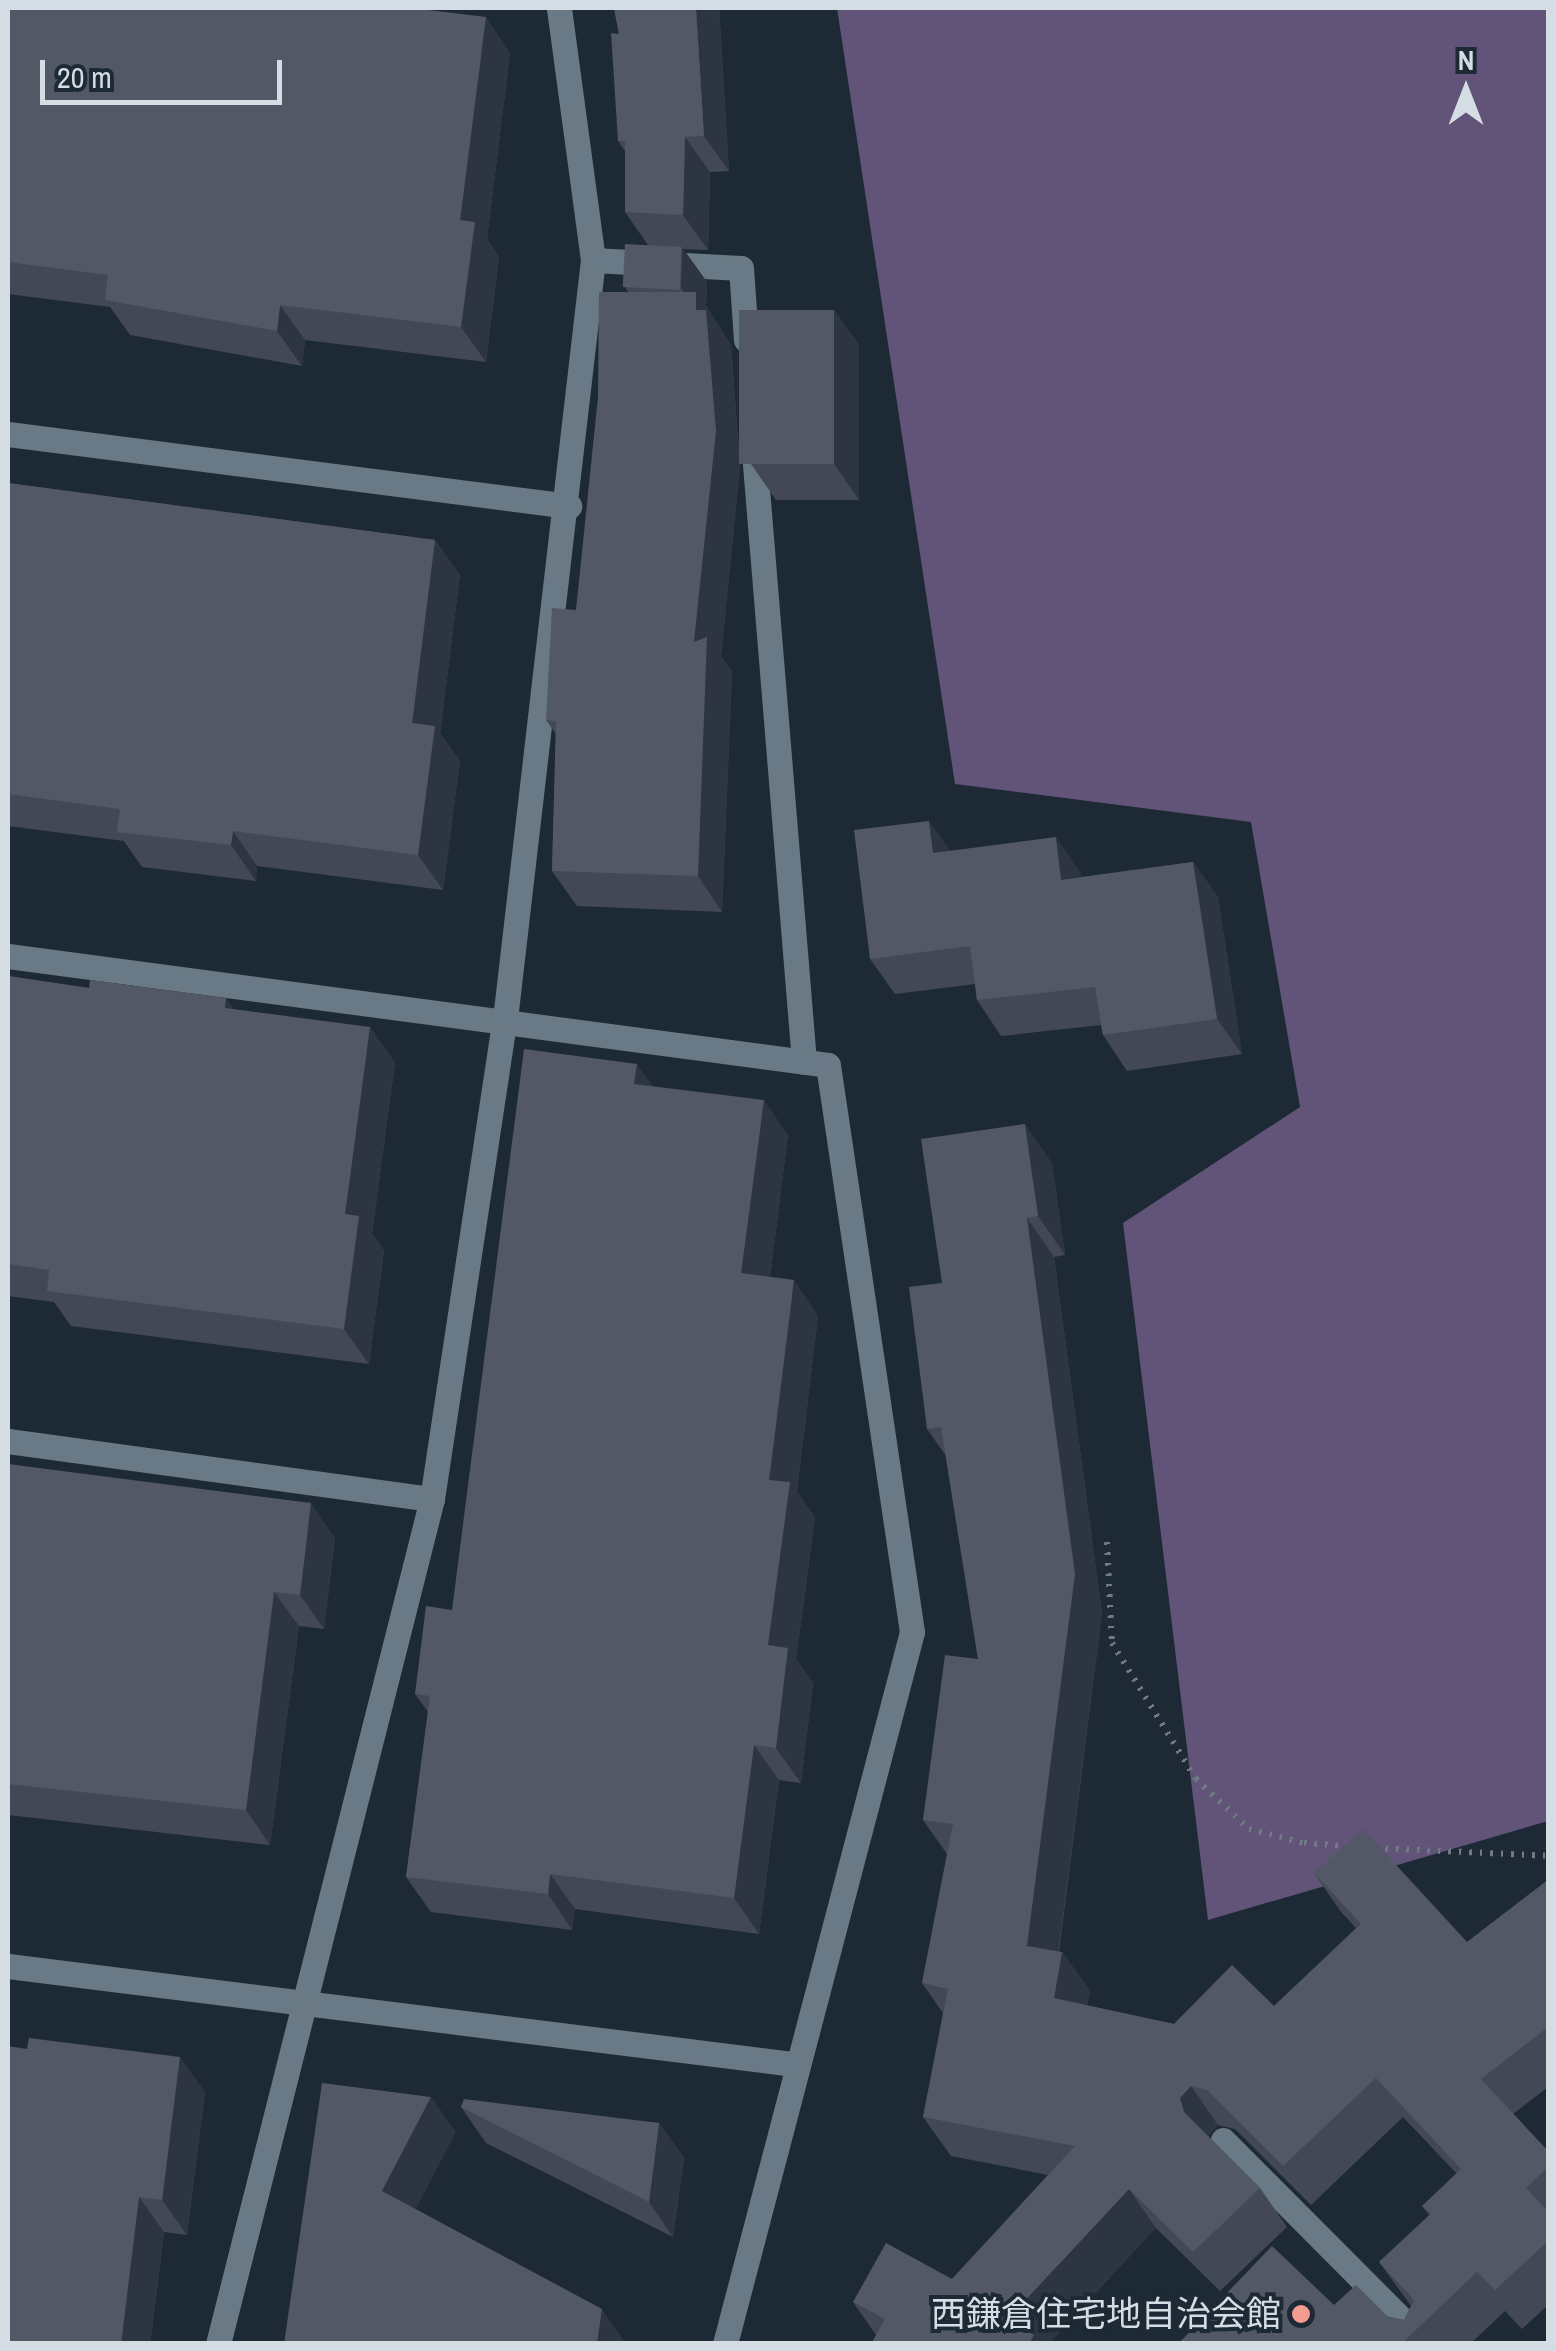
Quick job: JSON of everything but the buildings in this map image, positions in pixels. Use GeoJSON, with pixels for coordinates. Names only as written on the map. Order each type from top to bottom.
{"type":"FeatureCollection","features":[{"type":"Feature","properties":{"kind":"street"},"geometry":{"type":"LineString","coordinates":[[218,2344],[432,1499],[505,1020],[569,506],[593,260],[559,8]]}},
{"type":"Feature","properties":{"kind":"street"},"geometry":{"type":"LineString","coordinates":[[593,260],[741,268],[748,364]]}},
{"type":"Feature","properties":{"kind":"street"},"geometry":{"type":"LineString","coordinates":[[752,422],[804,1062]]}},
{"type":"Feature","properties":{"kind":"street"},"geometry":{"type":"LineString","coordinates":[[8,434],[569,506]]}},
{"type":"Feature","properties":{"kind":"street"},"geometry":{"type":"LineString","coordinates":[[8,956],[828,1065],[912,1632],[794,2064],[725,2344]]}},
{"type":"Feature","properties":{"kind":"street"},"geometry":{"type":"LineString","coordinates":[[8,1441],[432,1499]]}},
{"type":"Feature","properties":{"kind":"street"},"geometry":{"type":"LineString","coordinates":[[8,1966],[794,2064]]}},
{"type":"Feature","properties":{"kind":"street"},"geometry":{"type":"LineString","coordinates":[[1223,2140],[1426,2344]]}},
{"type":"Feature","properties":{"kind":"path"},"geometry":{"type":"LineString","coordinates":[[1107,1542],[1112,1643],[1196,1779],[1248,1828],[1304,1843],[1548,1856]]}},
{"type":"Feature","properties":{"kind":"shaded area"},"geometry":{"type":"Polygon","coordinates":[[[837,8],[1548,8],[1548,1821],[1208,1920],[1123,1223],[1300,1107],[1251,822],[955,784],[837,8]]]}},
{"type":"Feature","properties":{"kind":"place","name":"西鎌倉住宅地自治会館"},"geometry":{"type":"Point","coordinates":[1301,2314]}}]}
